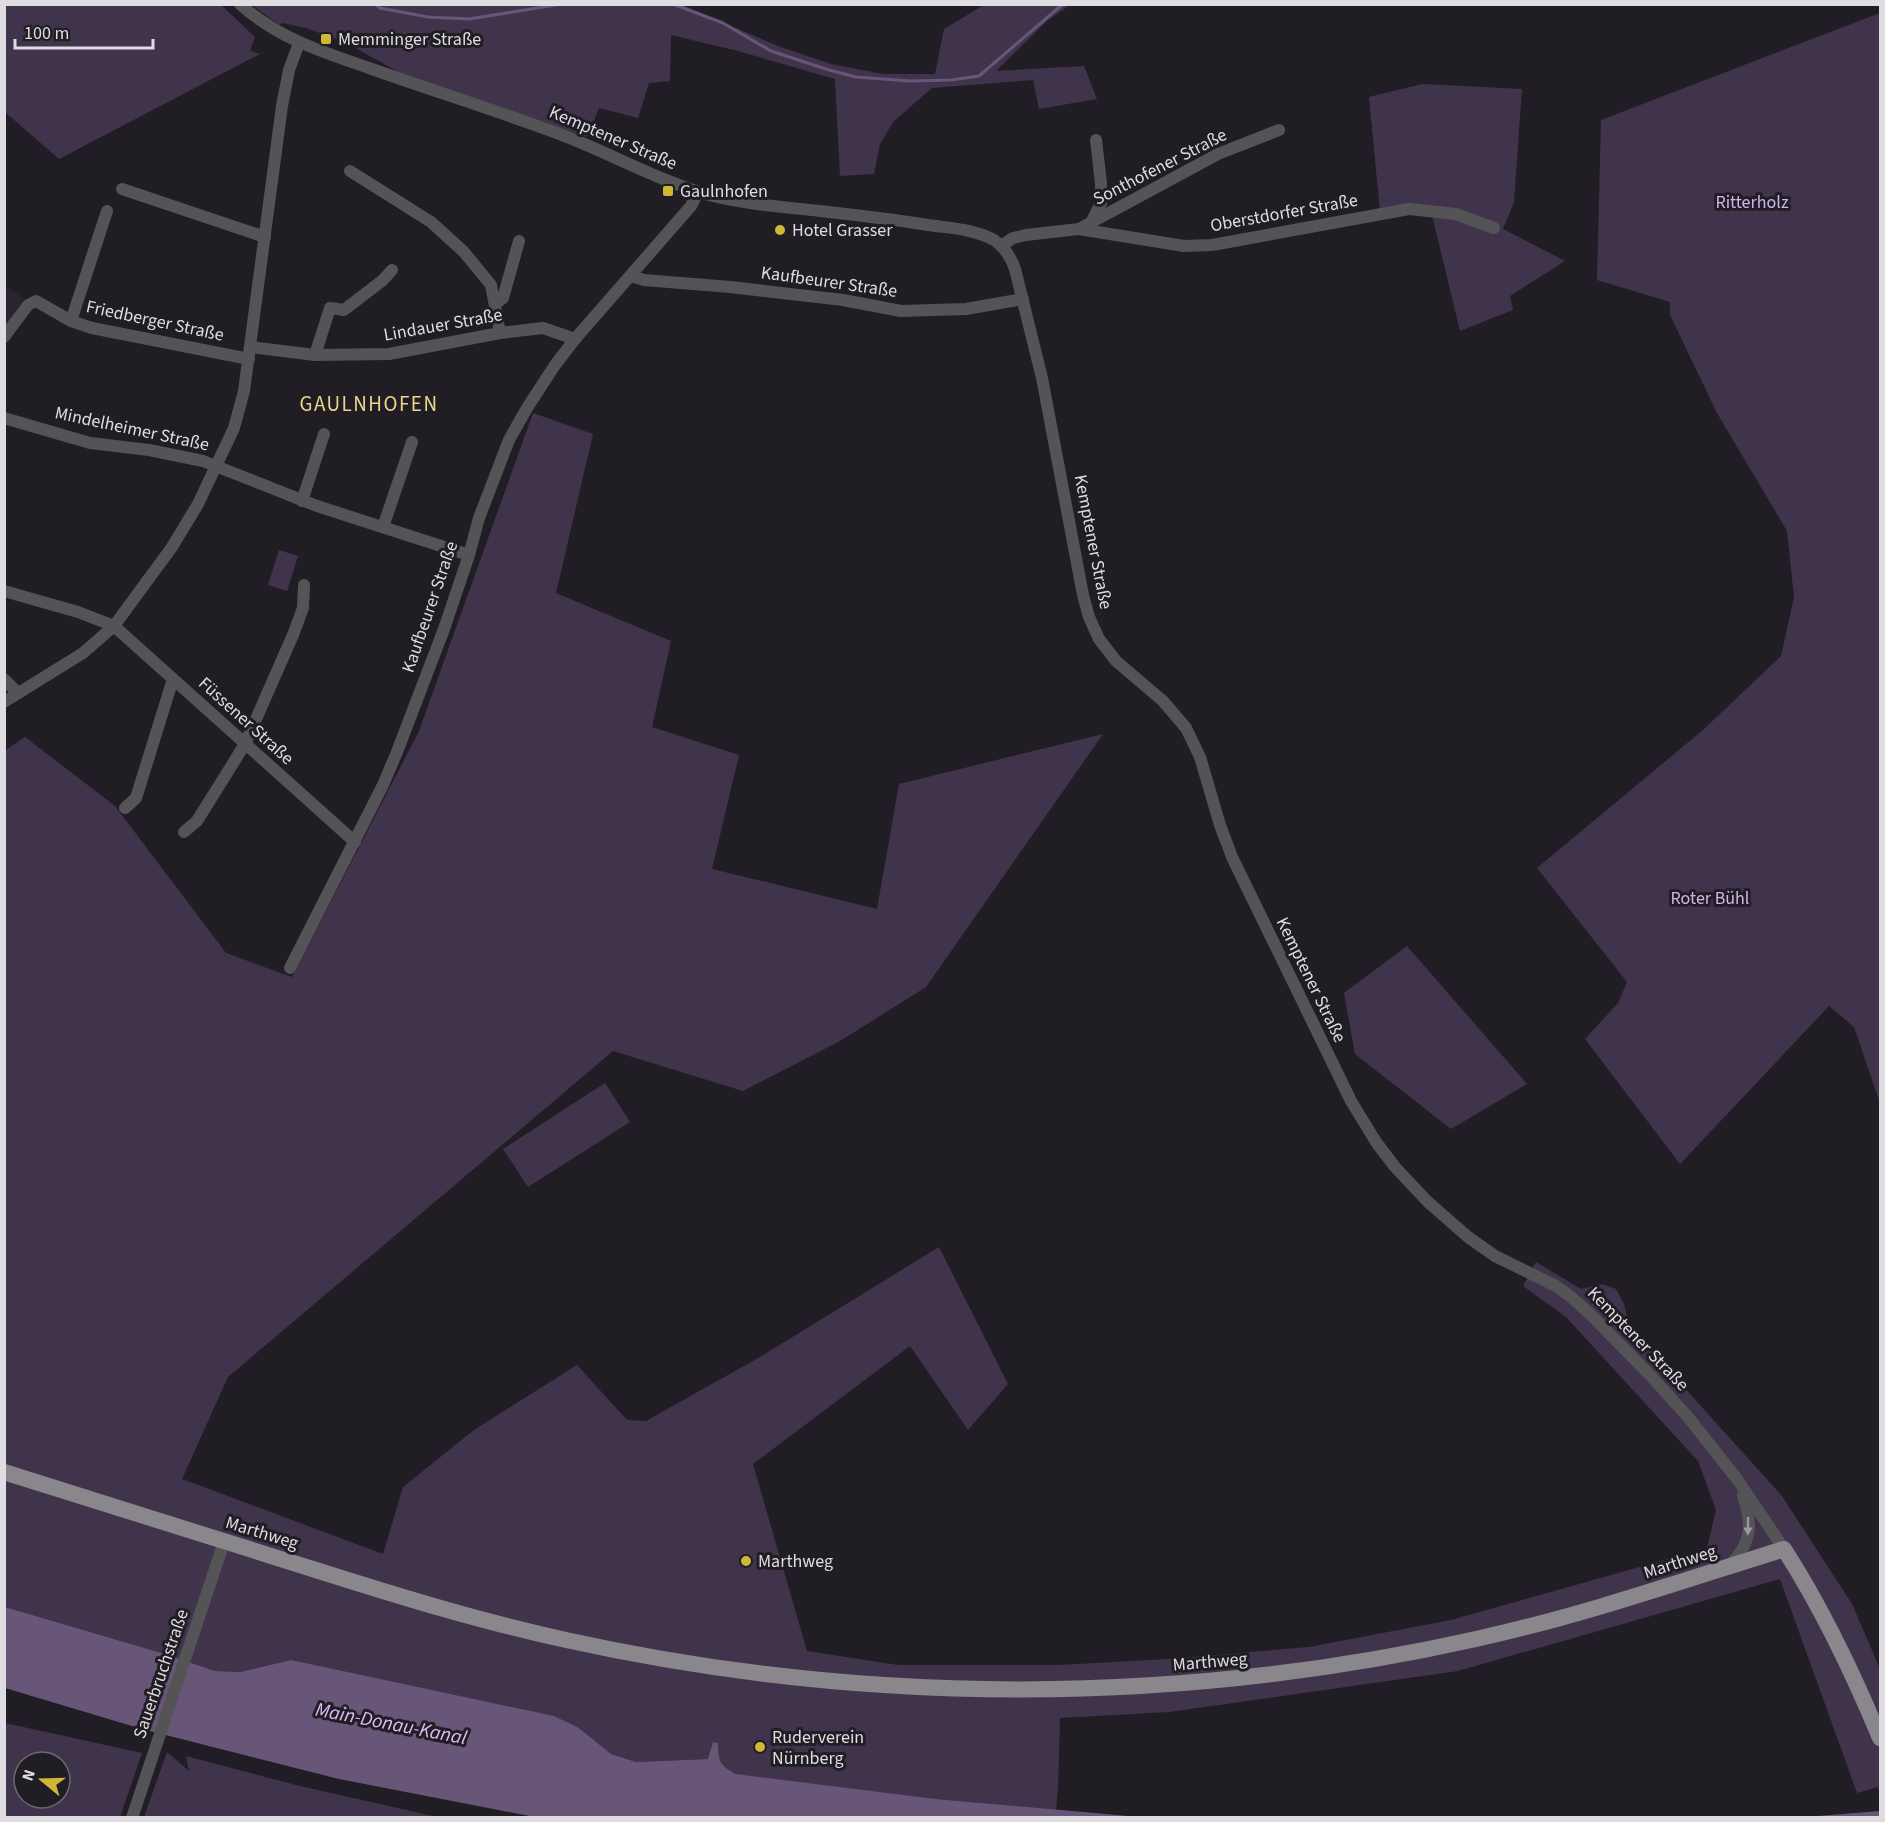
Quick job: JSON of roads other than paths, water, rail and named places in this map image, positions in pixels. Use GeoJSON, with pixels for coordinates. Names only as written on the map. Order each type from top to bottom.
{"type":"FeatureCollection","features":[{"type":"Feature","properties":{"kind":"main road","name":"Marthweg"},"geometry":{"type":"LineString","coordinates":[[4,1472],[224,1542],[505,1626],[611,1650],[694,1665],[873,1685],[974,1689],[1072,1689],[1170,1685],[1260,1677],[1362,1662],[1506,1632],[1637,1596],[1784,1549]]}},
{"type":"Feature","properties":{"kind":"main road"},"geometry":{"type":"LineString","coordinates":[[1784,1549],[1834,1637],[1881,1738]]}},
{"type":"Feature","properties":{"kind":"street","name":"Kemptener Straße"},"geometry":{"type":"LineString","coordinates":[[240,4],[271,29],[299,44],[558,133],[662,179],[698,192],[752,204],[849,214],[947,228],[981,235],[1001,246],[1011,260],[1023,299],[1052,427],[1083,595],[1094,629],[1116,661],[1172,710],[1191,737],[1200,757],[1232,858],[1358,1114],[1395,1167],[1444,1217],[1486,1250],[1556,1286],[1578,1303],[1671,1398],[1737,1479],[1784,1549]]}},
{"type":"Feature","properties":{"kind":"street"},"geometry":{"type":"LineString","coordinates":[[4,702],[82,653],[114,626],[172,547],[198,504],[217,466],[234,428],[244,391],[282,106],[290,70],[299,44]]}},
{"type":"Feature","properties":{"kind":"street","name":"Sonthofener Straße"},"geometry":{"type":"LineString","coordinates":[[1001,246],[1013,238],[1026,235],[1078,230],[1218,154],[1279,130]]}},
{"type":"Feature","properties":{"kind":"street","name":"Sonthofener Straße"},"geometry":{"type":"LineString","coordinates":[[1091,222],[1101,203],[1101,183],[1095,140]]}},
{"type":"Feature","properties":{"kind":"street"},"geometry":{"type":"LineString","coordinates":[[350,171],[431,222],[449,237],[479,269],[491,285],[500,333]]}},
{"type":"Feature","properties":{"kind":"street"},"geometry":{"type":"LineString","coordinates":[[122,189],[265,237]]}},
{"type":"Feature","properties":{"kind":"street","name":"Kaufbeurer Straße"},"geometry":{"type":"LineString","coordinates":[[290,968],[355,842],[397,753],[444,629],[482,508],[509,440],[532,399],[575,339],[691,206],[698,192]]}},
{"type":"Feature","properties":{"kind":"street","name":"Oberstdorfer Straße"},"geometry":{"type":"LineString","coordinates":[[1078,230],[1184,246],[1212,245],[1409,209],[1456,214],[1494,228]]}},
{"type":"Feature","properties":{"kind":"street"},"geometry":{"type":"LineString","coordinates":[[70,321],[107,211]]}},
{"type":"Feature","properties":{"kind":"street"},"geometry":{"type":"LineString","coordinates":[[495,304],[503,298],[519,241]]}},
{"type":"Feature","properties":{"kind":"street"},"geometry":{"type":"LineString","coordinates":[[315,356],[330,308],[344,310],[383,280],[392,270]]}},
{"type":"Feature","properties":{"kind":"street","name":"Kaufbeurer Straße"},"geometry":{"type":"LineString","coordinates":[[631,276],[644,280],[843,300],[901,311],[966,309],[1023,299]]}},
{"type":"Feature","properties":{"kind":"street","name":"Friedberger Straße"},"geometry":{"type":"LineString","coordinates":[[4,337],[28,304],[36,301],[70,321],[92,328],[250,353]]}},
{"type":"Feature","properties":{"kind":"street","name":"Lindauer Straße"},"geometry":{"type":"LineString","coordinates":[[250,353],[315,356],[389,354],[543,327],[575,339]]}},
{"type":"Feature","properties":{"kind":"street","name":"Mindelheimer Straße"},"geometry":{"type":"LineString","coordinates":[[4,418],[90,443],[148,450],[203,461],[302,501],[469,555]]}},
{"type":"Feature","properties":{"kind":"street"},"geometry":{"type":"LineString","coordinates":[[302,501],[324,434]]}},
{"type":"Feature","properties":{"kind":"street"},"geometry":{"type":"LineString","coordinates":[[383,527],[412,442]]}},
{"type":"Feature","properties":{"kind":"street"},"geometry":{"type":"LineString","coordinates":[[184,832],[196,821],[245,744],[303,608],[304,585]]}},
{"type":"Feature","properties":{"kind":"street"},"geometry":{"type":"LineString","coordinates":[[4,591],[78,612],[114,626]]}},
{"type":"Feature","properties":{"kind":"street","name":"Füssener Straße"},"geometry":{"type":"LineString","coordinates":[[114,626],[355,842]]}},
{"type":"Feature","properties":{"kind":"street"},"geometry":{"type":"LineString","coordinates":[[4,679],[18,693]]}},
{"type":"Feature","properties":{"kind":"street"},"geometry":{"type":"LineString","coordinates":[[125,808],[136,798],[172,679]]}},
{"type":"Feature","properties":{"kind":"street"},"geometry":{"type":"LineString","coordinates":[[1727,1567],[1743,1549],[1749,1533],[1749,1515],[1737,1479]]}},
{"type":"Feature","properties":{"kind":"street","name":"Sauerbruchstraße"},"geometry":{"type":"LineString","coordinates":[[132,1818],[224,1542]]}},
{"type":"Feature","properties":{"kind":"water","name":"Main-Donau-Kanal"},"geometry":{"type":"Polygon","coordinates":[[[5,1607],[215,1671],[240,1672],[291,1660],[554,1716],[579,1728],[611,1754],[636,1762],[708,1759],[713,1742],[718,1743],[723,1765],[736,1774],[936,1799],[1139,1817],[535,1817],[339,1779],[142,1729],[5,1688],[5,1607]]]}},
{"type":"Feature","properties":{"kind":"water"},"geometry":{"type":"Polygon","coordinates":[[[1880,1811],[1880,1817],[1805,1817],[1880,1811]]]}},
{"type":"Feature","properties":{"kind":"waterway"},"geometry":{"type":"LineString","coordinates":[[375,4],[380,8],[428,17],[469,19],[562,4]]}},
{"type":"Feature","properties":{"kind":"waterway"},"geometry":{"type":"LineString","coordinates":[[673,4],[723,23],[771,51],[829,70],[856,77],[910,81],[951,80],[979,76],[1063,4]]}},
{"type":"Feature","properties":{"kind":"place","name":"Memminger Straße"},"geometry":{"type":"Point","coordinates":[326,39]}},
{"type":"Feature","properties":{"kind":"place","name":"Gaulnhofen"},"geometry":{"type":"Point","coordinates":[668,191]}},
{"type":"Feature","properties":{"kind":"place","name":"Hotel Grasser"},"geometry":{"type":"Point","coordinates":[780,230]}},
{"type":"Feature","properties":{"kind":"place","name":"Marthweg"},"geometry":{"type":"Point","coordinates":[746,1561]}},
{"type":"Feature","properties":{"kind":"place","name":"Ruderverein Nürnberg"},"geometry":{"type":"Point","coordinates":[760,1747]}},
{"type":"Feature","properties":{"kind":"district","name":"GAULNHOFEN"},"geometry":{"type":"Point","coordinates":[369,404]}},
{"type":"Feature","properties":{"kind":"park label","name":"Ritterholz"},"geometry":{"type":"Point","coordinates":[1752,202]}},
{"type":"Feature","properties":{"kind":"park label","name":"Roter Bühl"},"geometry":{"type":"Point","coordinates":[1710,898]}}]}
